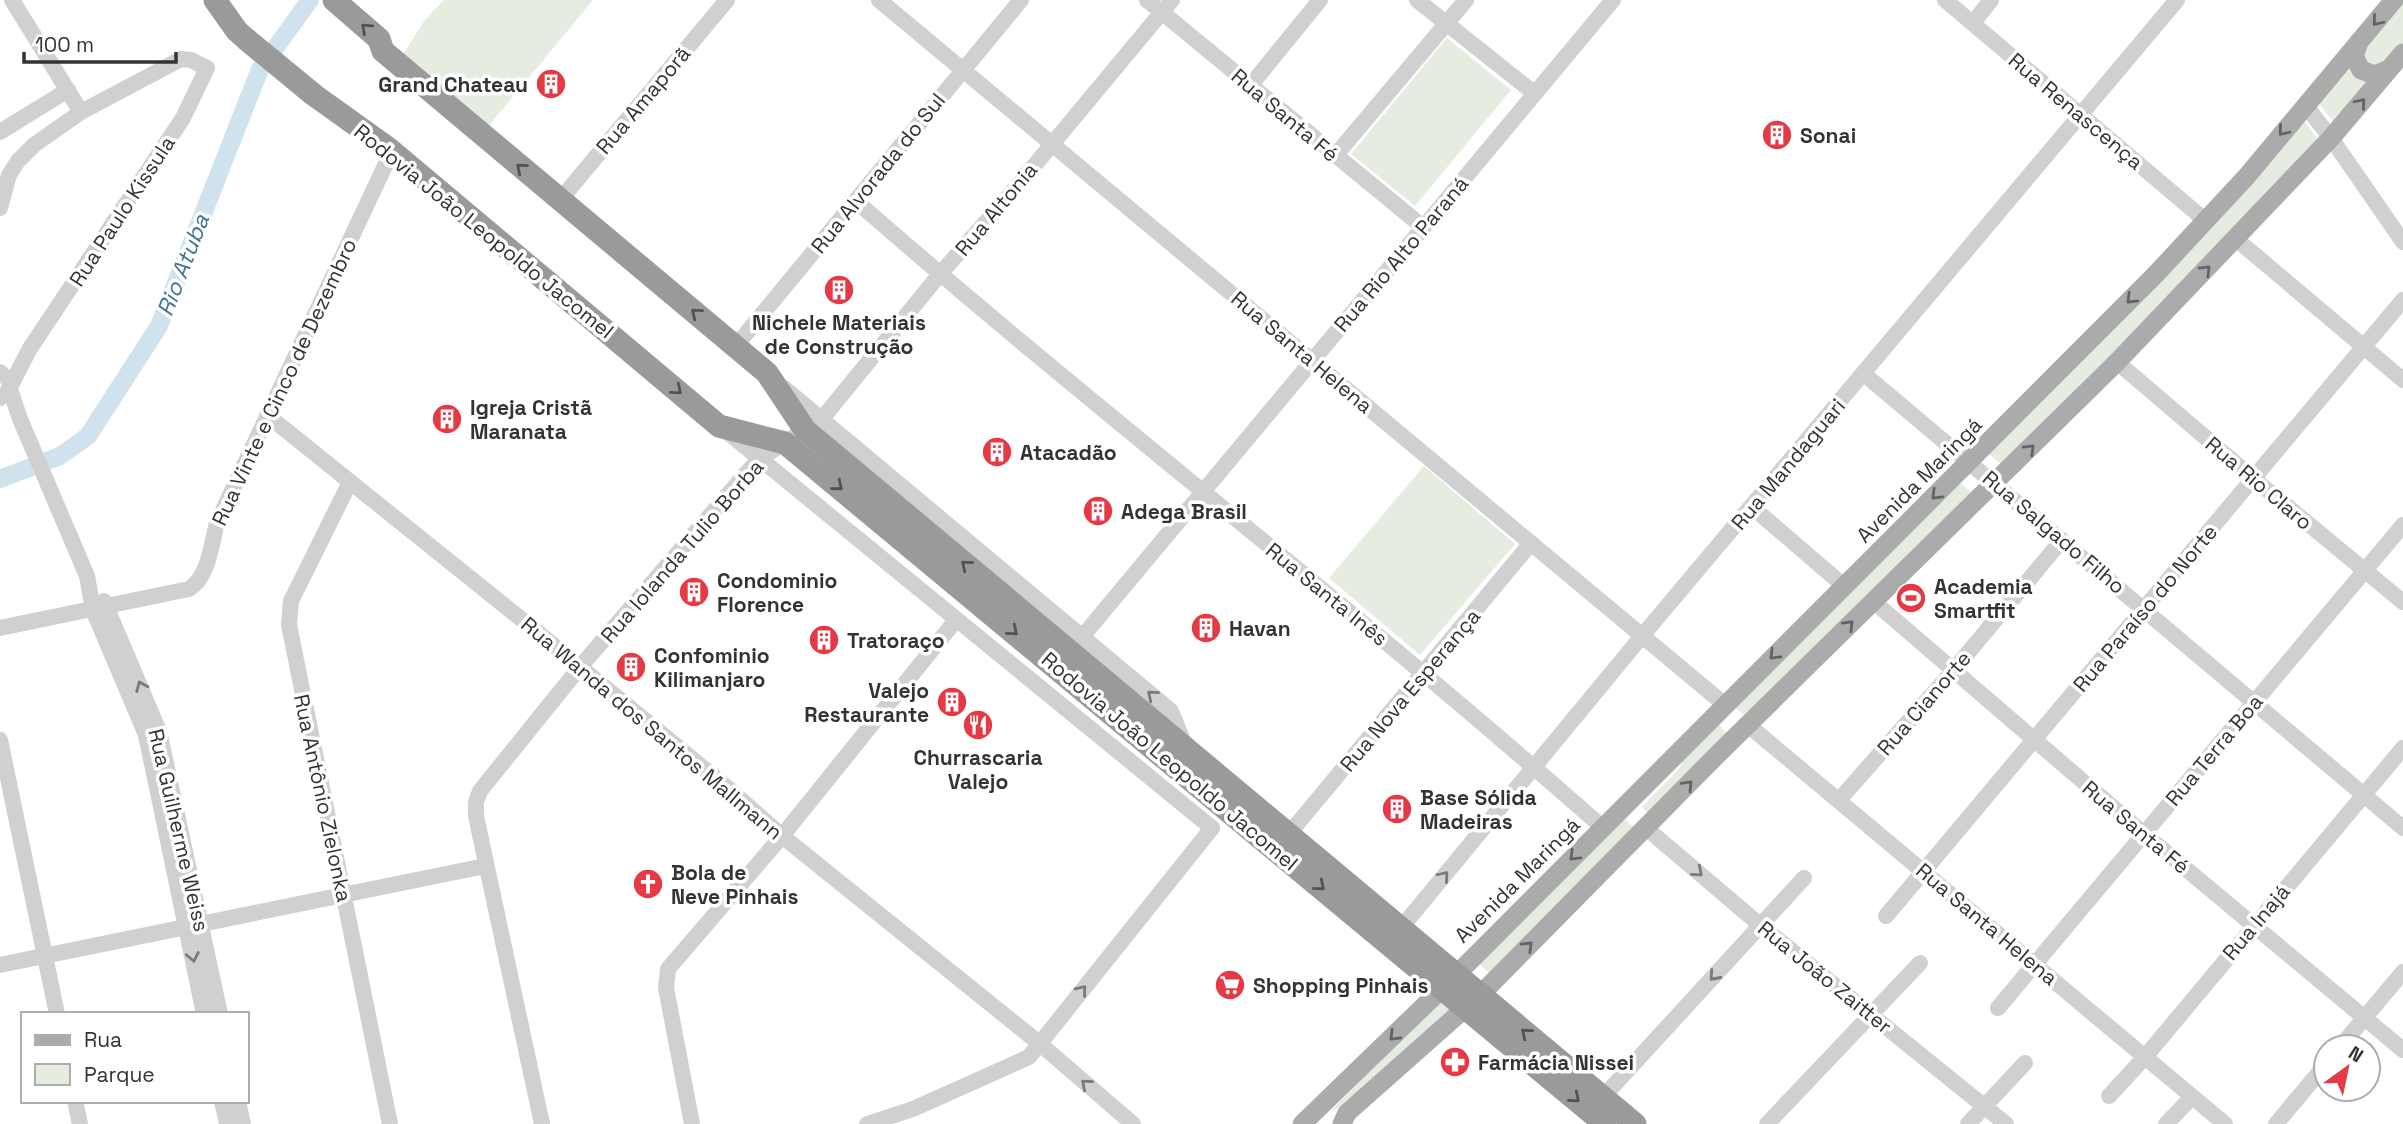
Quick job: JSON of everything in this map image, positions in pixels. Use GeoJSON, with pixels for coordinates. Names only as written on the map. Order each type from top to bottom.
{"type":"FeatureCollection","features":[{"type":"Feature","properties":{"kind":"highway","name":"Rodovia João Leopoldo Jacomel"},"geometry":{"type":"LineString","coordinates":[[215,0],[246,39],[392,152],[719,426],[785,443],[1240,820],[1635,1124]]}},
{"type":"Feature","properties":{"kind":"highway","name":"Rodovia João Leopoldo Jacomel"},"geometry":{"type":"LineString","coordinates":[[339,4],[379,39],[383,51],[767,373],[813,425],[1188,751],[1401,929],[1449,981]]}},
{"type":"Feature","properties":{"kind":"highway","name":"Rodovia João Leopoldo Jacomel"},"geometry":{"type":"LineString","coordinates":[[1473,1001],[1605,1124]]}},
{"type":"Feature","properties":{"kind":"main road","name":"Avenida Maringá"},"geometry":{"type":"LineString","coordinates":[[1302,1124],[1623,808],[2206,221],[2394,0]]}},
{"type":"Feature","properties":{"kind":"main road"},"geometry":{"type":"LineString","coordinates":[[2359,41],[2354,56],[2361,70],[2375,75],[2389,69]]}},
{"type":"Feature","properties":{"kind":"main road"},"geometry":{"type":"LineString","coordinates":[[1342,1124],[1347,1112],[1473,1001],[1747,725],[2117,362],[2331,138],[2403,53]]}},
{"type":"Feature","properties":{"kind":"main road"},"geometry":{"type":"LineString","coordinates":[[1724,704],[1747,725]]}},
{"type":"Feature","properties":{"kind":"main road"},"geometry":{"type":"LineString","coordinates":[[1623,808],[1646,828]]}},
{"type":"Feature","properties":{"kind":"street"},"geometry":{"type":"LineString","coordinates":[[0,208],[9,174],[18,161],[34,145],[81,112],[12,0]]}},
{"type":"Feature","properties":{"kind":"street","name":"Rua Amaporã"},"geometry":{"type":"LineString","coordinates":[[559,200],[727,0]]}},
{"type":"Feature","properties":{"kind":"street","name":"Rua Santa Helena"},"geometry":{"type":"LineString","coordinates":[[879,0],[1724,704]]}},
{"type":"Feature","properties":{"kind":"street","name":"Rua Alvorada do Sul"},"geometry":{"type":"LineString","coordinates":[[735,347],[1021,0]]}},
{"type":"Feature","properties":{"kind":"street","name":"Rua Santa Fé"},"geometry":{"type":"LineString","coordinates":[[1147,0],[1167,6],[1250,86],[1423,227]]}},
{"type":"Feature","properties":{"kind":"street"},"geometry":{"type":"LineString","coordinates":[[1250,86],[1320,0]]}},
{"type":"Feature","properties":{"kind":"street"},"geometry":{"type":"LineString","coordinates":[[1417,0],[1534,93]]}},
{"type":"Feature","properties":{"kind":"street"},"geometry":{"type":"LineString","coordinates":[[1335,156],[1466,0]]}},
{"type":"Feature","properties":{"kind":"street","name":"Rua Rio Alto Paraná"},"geometry":{"type":"LineString","coordinates":[[1082,637],[1613,0]]}},
{"type":"Feature","properties":{"kind":"street","name":"Rua Renascença"},"geometry":{"type":"LineString","coordinates":[[1945,0],[2206,221]]}},
{"type":"Feature","properties":{"kind":"street"},"geometry":{"type":"LineString","coordinates":[[1973,23],[1991,0]]}},
{"type":"Feature","properties":{"kind":"street","name":"Rua Mandaguari"},"geometry":{"type":"LineString","coordinates":[[1401,929],[1642,636],[2177,0]]}},
{"type":"Feature","properties":{"kind":"street","name":"Rua Altonia"},"geometry":{"type":"LineString","coordinates":[[813,425],[1167,6]]}},
{"type":"Feature","properties":{"kind":"street","name":"Rua Paulo Kissula"},"geometry":{"type":"LineString","coordinates":[[3,397],[29,350],[183,118],[207,68],[191,60],[181,59],[81,112]]}},
{"type":"Feature","properties":{"kind":"street"},"geometry":{"type":"LineString","coordinates":[[0,132],[68,90]]}},
{"type":"Feature","properties":{"kind":"street"},"geometry":{"type":"LineString","coordinates":[[2305,105],[2403,243]]}},
{"type":"Feature","properties":{"kind":"street","name":"Rua Vinte e Cinco de Dezembro"},"geometry":{"type":"LineString","coordinates":[[0,628],[101,609],[189,589],[196,585],[204,569],[216,523],[392,152]]}},
{"type":"Feature","properties":{"kind":"street"},"geometry":{"type":"LineString","coordinates":[[0,159],[9,174]]}},
{"type":"Feature","properties":{"kind":"street","name":"Rua Santa Inês"},"geometry":{"type":"LineString","coordinates":[[857,202],[940,274],[1424,674],[1602,827]]}},
{"type":"Feature","properties":{"kind":"street"},"geometry":{"type":"LineString","coordinates":[[2236,239],[2403,380]]}},
{"type":"Feature","properties":{"kind":"street","name":"Rua Paraíso do Norte"},"geometry":{"type":"LineString","coordinates":[[1886,916],[2403,300]]}},
{"type":"Feature","properties":{"kind":"street","name":"Rua Paulo Kissula"},"geometry":{"type":"LineString","coordinates":[[0,370],[29,350]]}},
{"type":"Feature","properties":{"kind":"street","name":"Rua Rio Claro"},"geometry":{"type":"LineString","coordinates":[[2117,362],[2403,602]]}},
{"type":"Feature","properties":{"kind":"street","name":"Rua Guilherme Weiss"},"geometry":{"type":"LineString","coordinates":[[0,370],[9,380],[3,397],[22,424],[101,609],[159,731],[194,925],[204,1012]]}},
{"type":"Feature","properties":{"kind":"street","name":"Rua Salgado Filho"},"geometry":{"type":"LineString","coordinates":[[1864,374],[2403,828]]}},
{"type":"Feature","properties":{"kind":"street","name":"Rua Wanda dos Santos Mallmann"},"geometry":{"type":"LineString","coordinates":[[267,415],[580,667],[782,836],[1039,1043],[1133,1124]]}},
{"type":"Feature","properties":{"kind":"street","name":"Rua Iolanda Tulio Borba"},"geometry":{"type":"LineString","coordinates":[[542,1124],[485,866],[476,816],[476,802],[480,791],[580,667],[759,459],[813,425]]}},
{"type":"Feature","properties":{"kind":"street","name":"Rodovia João Leopoldo Jacomel"},"geometry":{"type":"LineString","coordinates":[[813,425],[1082,637],[1171,711],[1188,751]]}},
{"type":"Feature","properties":{"kind":"street","name":"Rodovia João Leopoldo Jacomel"},"geometry":{"type":"LineString","coordinates":[[719,426],[1212,828]]}},
{"type":"Feature","properties":{"kind":"street","name":"Rua Antônio Zielonka"},"geometry":{"type":"LineString","coordinates":[[350,482],[291,601],[289,625],[390,1124]]}},
{"type":"Feature","properties":{"kind":"street"},"geometry":{"type":"LineString","coordinates":[[1752,507],[1844,586]]}},
{"type":"Feature","properties":{"kind":"street","name":"Rua Terra Boa"},"geometry":{"type":"LineString","coordinates":[[1998,1008],[2403,525]]}},
{"type":"Feature","properties":{"kind":"street","name":"Rua Cianorte"},"geometry":{"type":"LineString","coordinates":[[1839,800],[1952,672],[2062,540]]}},
{"type":"Feature","properties":{"kind":"street","name":"Rua Nova Esperança"},"geometry":{"type":"LineString","coordinates":[[1289,835],[1531,543]]}},
{"type":"Feature","properties":{"kind":"street","name":"Rua Santa Fé"},"geometry":{"type":"LineString","coordinates":[[1872,601],[1952,672],[2403,1049]]}},
{"type":"Feature","properties":{"kind":"street"},"geometry":{"type":"LineString","coordinates":[[692,1124],[666,988],[668,969],[782,836],[956,620]]}},
{"type":"Feature","properties":{"kind":"street","name":"Rua Santa Helena"},"geometry":{"type":"LineString","coordinates":[[1747,725],[2225,1124]]}},
{"type":"Feature","properties":{"kind":"street"},"geometry":{"type":"LineString","coordinates":[[0,740],[57,1012]]}},
{"type":"Feature","properties":{"kind":"street","name":"Rua Inajá"},"geometry":{"type":"LineString","coordinates":[[2109,1096],[2145,1057],[2403,748]]}},
{"type":"Feature","properties":{"kind":"street"},"geometry":{"type":"LineString","coordinates":[[867,1124],[913,1110],[1029,1058],[1212,828],[1240,820]]}},
{"type":"Feature","properties":{"kind":"street","name":"Rua João Zaitter"},"geometry":{"type":"LineString","coordinates":[[1646,828],[1760,925],[2006,1124]]}},
{"type":"Feature","properties":{"kind":"street"},"geometry":{"type":"LineString","coordinates":[[0,965],[485,866]]}},
{"type":"Feature","properties":{"kind":"street"},"geometry":{"type":"LineString","coordinates":[[1602,1097],[1804,878]]}},
{"type":"Feature","properties":{"kind":"street","name":"Rua Guilherme Weiss"},"geometry":{"type":"LineString","coordinates":[[194,925],[219,1012]]}},
{"type":"Feature","properties":{"kind":"street"},"geometry":{"type":"LineString","coordinates":[[1767,1124],[1920,963]]}},
{"type":"Feature","properties":{"kind":"street"},"geometry":{"type":"LineString","coordinates":[[2352,1033],[2403,972]]}},
{"type":"Feature","properties":{"kind":"street"},"geometry":{"type":"LineString","coordinates":[[1968,1124],[2025,1063]]}},
{"type":"Feature","properties":{"kind":"street"},"geometry":{"type":"LineString","coordinates":[[2276,1124],[2312,1081]]}},
{"type":"Feature","properties":{"kind":"street"},"geometry":{"type":"LineString","coordinates":[[2166,1124],[2192,1097]]}},
{"type":"Feature","properties":{"kind":"street"},"geometry":{"type":"LineString","coordinates":[[75,1103],[79,1124]]}},
{"type":"Feature","properties":{"kind":"street"},"geometry":{"type":"LineString","coordinates":[[222,1103],[227,1124]]}},
{"type":"Feature","properties":{"kind":"street"},"geometry":{"type":"LineString","coordinates":[[238,1103],[243,1124]]}},
{"type":"Feature","properties":{"kind":"green space"},"geometry":{"type":"Polygon","coordinates":[[[444,0],[593,0],[487,128],[402,56],[424,21],[444,0]]]}},
{"type":"Feature","properties":{"kind":"green space"},"geometry":{"type":"Polygon","coordinates":[[[2403,2],[2403,43],[2335,124],[2318,102],[2403,2]]]}},
{"type":"Feature","properties":{"kind":"green space"},"geometry":{"type":"Polygon","coordinates":[[[1447,38],[1511,90],[1415,206],[1351,154],[1447,38]]]}},
{"type":"Feature","properties":{"kind":"green space"},"geometry":{"type":"Polygon","coordinates":[[[2305,122],[2318,140],[2225,241],[2002,465],[1988,453],[2213,227],[2305,122]]]}},
{"type":"Feature","properties":{"kind":"green space"},"geometry":{"type":"Polygon","coordinates":[[[1424,466],[1515,544],[1420,655],[1329,578],[1424,466]]]}},
{"type":"Feature","properties":{"kind":"green space"},"geometry":{"type":"Polygon","coordinates":[[[1958,481],[1975,495],[1744,715],[1731,704],[1958,481]]]}},
{"type":"Feature","properties":{"kind":"green space"},"geometry":{"type":"Polygon","coordinates":[[[1716,722],[1727,733],[1651,816],[1642,807],[1679,769],[1686,754],[1716,722]]]}},
{"type":"Feature","properties":{"kind":"green space"},"geometry":{"type":"Polygon","coordinates":[[[1623,817],[1635,829],[1489,973],[1477,961],[1623,817]]]}},
{"type":"Feature","properties":{"kind":"green space"},"geometry":{"type":"Polygon","coordinates":[[[1440,998],[1455,1011],[1361,1096],[1329,1113],[1440,998]]]}},
{"type":"Feature","properties":{"kind":"waterway","name":"Rio Atuba"},"geometry":{"type":"LineString","coordinates":[[0,479],[60,456],[88,436],[159,326],[260,69],[310,0]]}},
{"type":"Feature","properties":{"kind":"place","name":"Grand Chateau"},"geometry":{"type":"Point","coordinates":[551,84]}},
{"type":"Feature","properties":{"kind":"place","name":"Sonai"},"geometry":{"type":"Point","coordinates":[1777,135]}},
{"type":"Feature","properties":{"kind":"place","name":"Nichele Materiais de Construção"},"geometry":{"type":"Point","coordinates":[839,290]}},
{"type":"Feature","properties":{"kind":"place","name":"Igreja Cristã Maranata"},"geometry":{"type":"Point","coordinates":[447,419]}},
{"type":"Feature","properties":{"kind":"place","name":"Atacadão"},"geometry":{"type":"Point","coordinates":[997,452]}},
{"type":"Feature","properties":{"kind":"place","name":"Adega Brasil"},"geometry":{"type":"Point","coordinates":[1098,511]}},
{"type":"Feature","properties":{"kind":"place","name":"Condominio Florence"},"geometry":{"type":"Point","coordinates":[694,592]}},
{"type":"Feature","properties":{"kind":"place","name":"Academia Smartfit"},"geometry":{"type":"Point","coordinates":[1911,598]}},
{"type":"Feature","properties":{"kind":"place","name":"Havan"},"geometry":{"type":"Point","coordinates":[1206,628]}},
{"type":"Feature","properties":{"kind":"place","name":"Tratoraço"},"geometry":{"type":"Point","coordinates":[824,640]}},
{"type":"Feature","properties":{"kind":"place","name":"Confominio Kilimanjaro"},"geometry":{"type":"Point","coordinates":[631,667]}},
{"type":"Feature","properties":{"kind":"place","name":"Valejo Restaurante"},"geometry":{"type":"Point","coordinates":[952,702]}},
{"type":"Feature","properties":{"kind":"place","name":"Churrascaria Valejo"},"geometry":{"type":"Point","coordinates":[978,725]}},
{"type":"Feature","properties":{"kind":"place","name":"Base Sólida Madeiras"},"geometry":{"type":"Point","coordinates":[1397,809]}},
{"type":"Feature","properties":{"kind":"place","name":"Bola de Neve Pinhais"},"geometry":{"type":"Point","coordinates":[648,884]}},
{"type":"Feature","properties":{"kind":"place","name":"Shopping Pinhais"},"geometry":{"type":"Point","coordinates":[1230,985]}},
{"type":"Feature","properties":{"kind":"place","name":"Farmácia Nissei"},"geometry":{"type":"Point","coordinates":[1455,1062]}}]}
